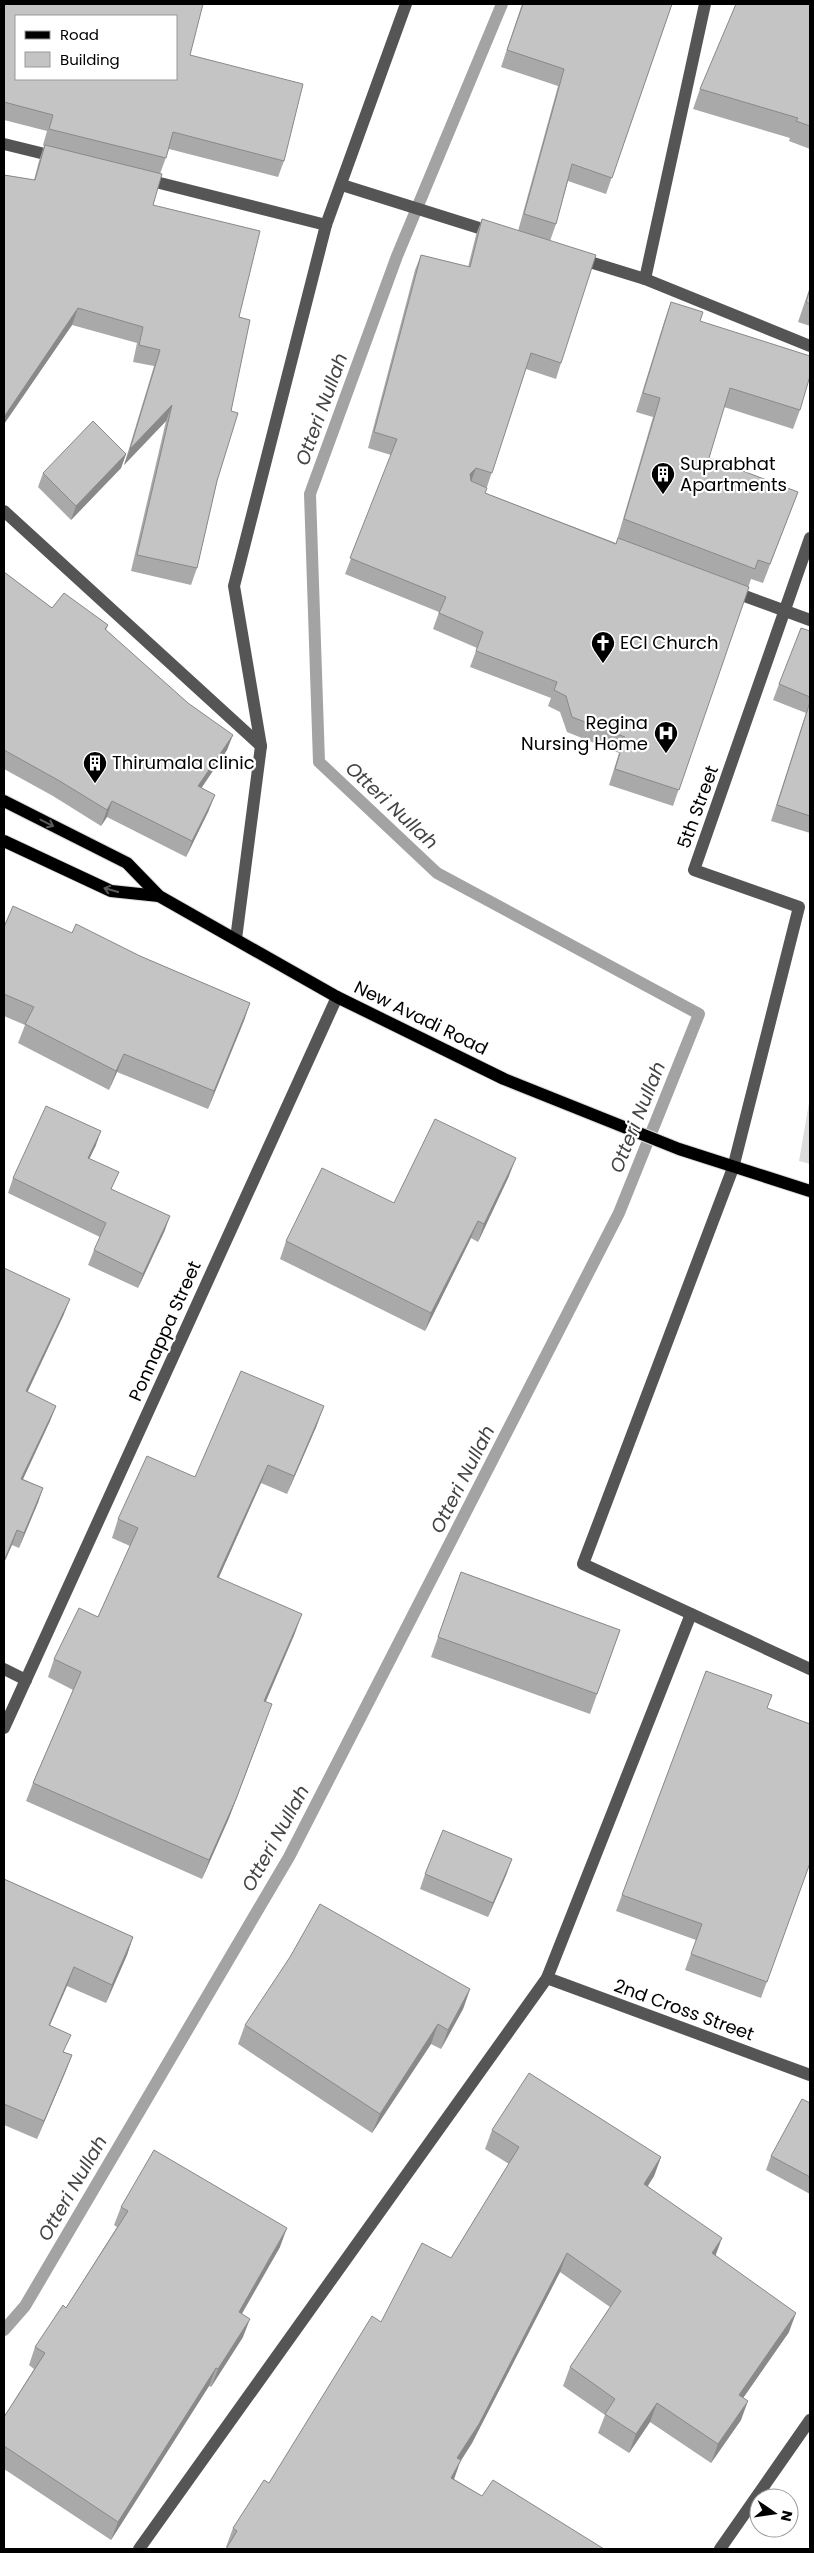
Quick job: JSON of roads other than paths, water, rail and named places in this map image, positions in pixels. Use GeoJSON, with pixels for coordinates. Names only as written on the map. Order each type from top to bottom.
{"type":"FeatureCollection","features":[{"type":"Feature","properties":{"kind":"main road","name":"New Avadi Road"},"geometry":{"type":"LineString","coordinates":[[4,802],[127,863],[160,896],[337,996],[504,1079],[679,1149],[733,1168]]}},
{"type":"Feature","properties":{"kind":"main road","name":"New Avadi Road"},"geometry":{"type":"LineString","coordinates":[[4,841],[111,891],[160,896]]}},
{"type":"Feature","properties":{"kind":"main road"},"geometry":{"type":"LineString","coordinates":[[733,1168],[810,1192]]}},
{"type":"Feature","properties":{"kind":"street"},"geometry":{"type":"LineString","coordinates":[[236,939],[261,746],[234,586],[326,226],[406,4]]}},
{"type":"Feature","properties":{"kind":"street"},"geometry":{"type":"LineString","coordinates":[[645,278],[705,4]]}},
{"type":"Feature","properties":{"kind":"street"},"geometry":{"type":"LineString","coordinates":[[4,144],[70,161]]}},
{"type":"Feature","properties":{"kind":"street"},"geometry":{"type":"LineString","coordinates":[[127,175],[326,226]]}},
{"type":"Feature","properties":{"kind":"street"},"geometry":{"type":"LineString","coordinates":[[342,185],[508,236]]}},
{"type":"Feature","properties":{"kind":"street"},"geometry":{"type":"LineString","coordinates":[[563,253],[645,278],[810,346]]}},
{"type":"Feature","properties":{"kind":"street"},"geometry":{"type":"LineString","coordinates":[[4,511],[261,746]]}},
{"type":"Feature","properties":{"kind":"street","name":"5th Street"},"geometry":{"type":"LineString","coordinates":[[691,1614],[583,1564],[733,1168],[805,909],[694,870],[810,538]]}},
{"type":"Feature","properties":{"kind":"street"},"geometry":{"type":"LineString","coordinates":[[721,587],[810,620]]}},
{"type":"Feature","properties":{"kind":"street","name":"Ponnappa Street"},"geometry":{"type":"LineString","coordinates":[[4,1728],[337,996]]}},
{"type":"Feature","properties":{"kind":"street"},"geometry":{"type":"LineString","coordinates":[[139,2549],[547,1978],[691,1614],[810,1669]]}},
{"type":"Feature","properties":{"kind":"street"},"geometry":{"type":"LineString","coordinates":[[4,1670],[26,1680]]}},
{"type":"Feature","properties":{"kind":"street","name":"2nd Cross Street"},"geometry":{"type":"LineString","coordinates":[[547,1978],[810,2074]]}},
{"type":"Feature","properties":{"kind":"street"},"geometry":{"type":"LineString","coordinates":[[720,2549],[810,2420]]}},
{"type":"Feature","properties":{"kind":"waterway","name":"Otteri Nullah"},"geometry":{"type":"LineString","coordinates":[[4,2330],[25,2306],[289,1857],[619,1213],[699,1014],[437,873],[319,762],[310,494],[397,256],[502,4]]}},
{"type":"Feature","properties":{"kind":"place","name":"Suprabhat Apartments"},"geometry":{"type":"Point","coordinates":[663,495]}},
{"type":"Feature","properties":{"kind":"place","name":"ECI Church"},"geometry":{"type":"Point","coordinates":[603,664]}},
{"type":"Feature","properties":{"kind":"place","name":"Regina Nursing Home"},"geometry":{"type":"Point","coordinates":[666,754]}},
{"type":"Feature","properties":{"kind":"place","name":"Thirumala clinic"},"geometry":{"type":"Point","coordinates":[95,784]}}]}
